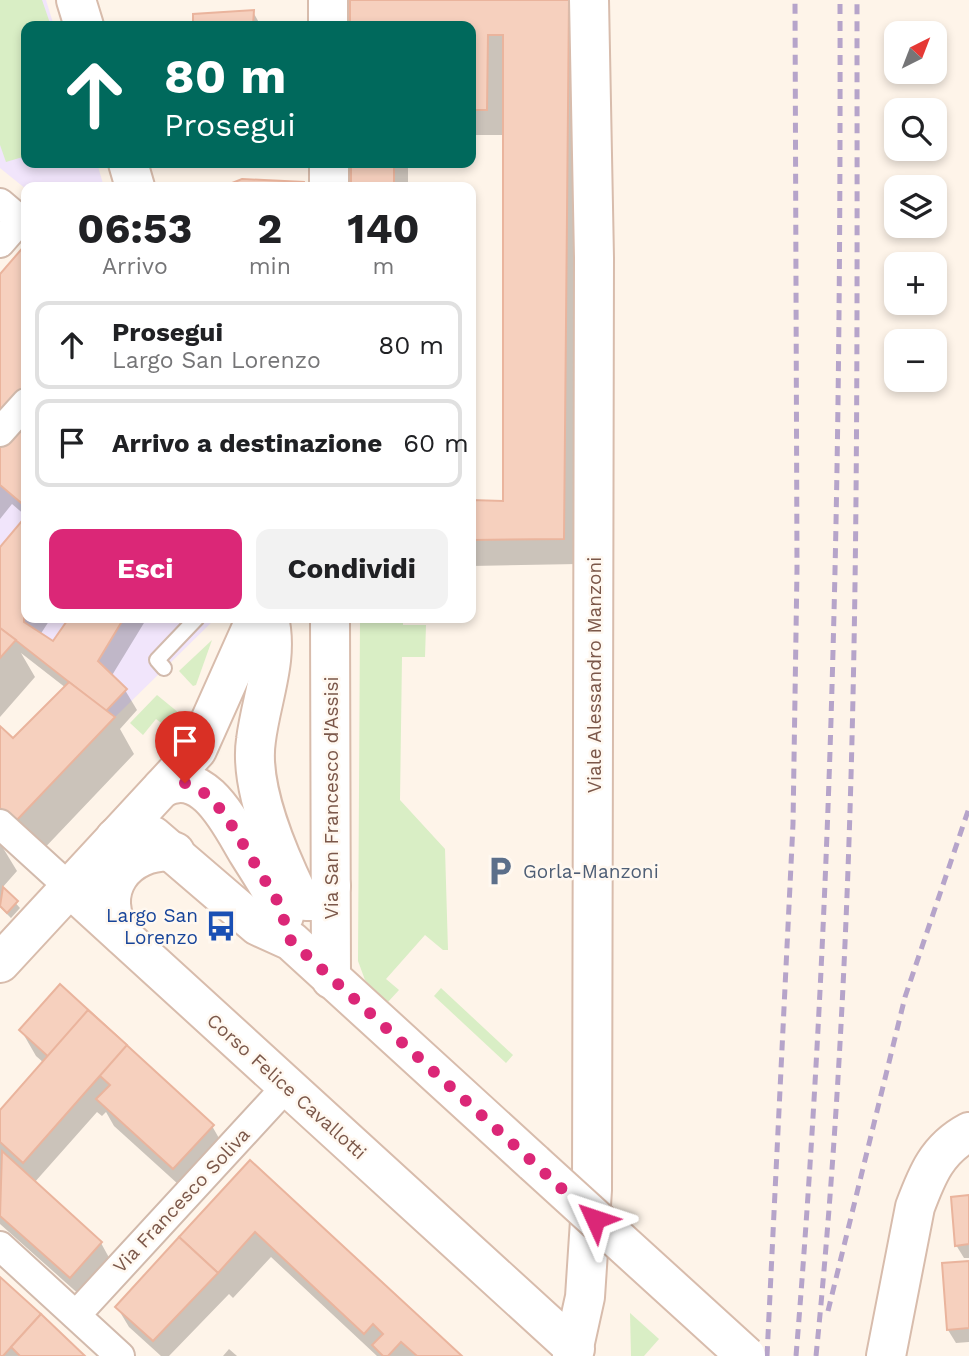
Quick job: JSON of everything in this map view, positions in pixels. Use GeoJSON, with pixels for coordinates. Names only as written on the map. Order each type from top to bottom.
{"type":"FeatureCollection","features":[{"type":"Feature","properties":{"kind":"main road"},"geometry":{"type":"LineString","coordinates":[[76,0],[83,21]]}},
{"type":"Feature","properties":{"kind":"main road"},"geometry":{"type":"LineString","coordinates":[[328,0],[328,21]]}},
{"type":"Feature","properties":{"kind":"main road","name":"Viale Alessandro Manzoni"},"geometry":{"type":"LineString","coordinates":[[576,1354],[585,1297],[592,1190],[594,258],[589,0]]}},
{"type":"Feature","properties":{"kind":"main road"},"geometry":{"type":"LineString","coordinates":[[0,962],[197,750],[254,623]]}},
{"type":"Feature","properties":{"kind":"main road"},"geometry":{"type":"LineString","coordinates":[[271,623],[275,641],[255,743],[261,802],[298,895],[306,901],[319,901],[331,887]]}},
{"type":"Feature","properties":{"kind":"main road","name":"Via San Francesco d'Assisi"},"geometry":{"type":"LineString","coordinates":[[330,623],[331,979]]}},
{"type":"Feature","properties":{"kind":"main road"},"geometry":{"type":"LineString","coordinates":[[291,941],[278,902],[220,806],[201,790],[185,783],[174,782],[155,796],[148,820],[167,846],[258,926],[291,941],[746,1356]]}},
{"type":"Feature","properties":{"kind":"main road"},"geometry":{"type":"LineString","coordinates":[[115,838],[121,832],[131,830],[167,846]]}},
{"type":"Feature","properties":{"kind":"main road"},"geometry":{"type":"LineString","coordinates":[[123,936],[109,913],[111,891],[116,881],[137,858],[167,846]]}},
{"type":"Feature","properties":{"kind":"main road","name":"Corso Felice Cavallotti"},"geometry":{"type":"LineString","coordinates":[[69,887],[576,1354]]}},
{"type":"Feature","properties":{"kind":"main road"},"geometry":{"type":"LineString","coordinates":[[886,1356],[915,1208],[942,1151],[969,1132]]}},
{"type":"Feature","properties":{"kind":"street"},"geometry":{"type":"LineString","coordinates":[[0,202],[20,220],[0,243]]}},
{"type":"Feature","properties":{"kind":"street"},"geometry":{"type":"LineString","coordinates":[[0,432],[21,409]]}},
{"type":"Feature","properties":{"kind":"street","name":"Corso Felice Cavallotti"},"geometry":{"type":"LineString","coordinates":[[0,824],[69,887]]}},
{"type":"Feature","properties":{"kind":"street","name":"Via Francesco Soliva"},"geometry":{"type":"LineString","coordinates":[[76,1315],[287,1086]]}},
{"type":"Feature","properties":{"kind":"street"},"geometry":{"type":"LineString","coordinates":[[0,1246],[120,1356]]}},
{"type":"Feature","properties":{"kind":"lane"},"geometry":{"type":"LineString","coordinates":[[164,668],[157,660],[192,623]]}},
{"type":"Feature","properties":{"kind":"shaded area"},"geometry":{"type":"Polygon","coordinates":[[[0,0],[46,0],[52,21],[21,21],[21,168],[98,168],[103,182],[21,182],[21,185],[0,168],[0,0]]]}},
{"type":"Feature","properties":{"kind":"shaded area"},"geometry":{"type":"Polygon","coordinates":[[[21,420],[21,623],[211,623],[115,717],[0,628],[0,443],[21,420]]]}},
{"type":"Feature","properties":{"kind":"green space"},"geometry":{"type":"Polygon","coordinates":[[[0,0],[42,0],[49,21],[21,21],[21,158],[6,162],[0,145],[0,0]]]}},
{"type":"Feature","properties":{"kind":"green space"},"geometry":{"type":"Polygon","coordinates":[[[360,623],[426,625],[425,657],[402,657],[400,800],[445,849],[448,950],[443,950],[425,935],[386,979],[399,990],[387,1003],[365,980],[358,961],[360,623]]]}},
{"type":"Feature","properties":{"kind":"green space"},"geometry":{"type":"Polygon","coordinates":[[[212,640],[196,685],[193,686],[179,671],[212,640]]]}},
{"type":"Feature","properties":{"kind":"green space"},"geometry":{"type":"Polygon","coordinates":[[[157,695],[179,713],[168,728],[156,719],[143,735],[130,723],[157,695]]]}},
{"type":"Feature","properties":{"kind":"green space"},"geometry":{"type":"Polygon","coordinates":[[[441,988],[513,1055],[506,1063],[434,996],[441,988]]]}},
{"type":"Feature","properties":{"kind":"green space"},"geometry":{"type":"Polygon","coordinates":[[[630,1313],[659,1339],[644,1356],[631,1356],[630,1313]]]}},
{"type":"Feature","properties":{"kind":"building"},"geometry":{"type":"Polygon","coordinates":[[[350,0],[569,0],[564,539],[476,540],[476,500],[503,501],[503,35],[488,35],[487,110],[476,110],[476,21],[350,21],[350,0]]]}},
{"type":"Feature","properties":{"kind":"building"},"geometry":{"type":"Polygon","coordinates":[[[254,10],[253,21],[193,21],[193,14],[254,10]]]}},
{"type":"Feature","properties":{"kind":"building"},"geometry":{"type":"Polygon","coordinates":[[[351,168],[394,168],[394,182],[351,182],[351,168]]]}},
{"type":"Feature","properties":{"kind":"building"},"geometry":{"type":"Polygon","coordinates":[[[242,179],[304,182],[234,182],[242,179]]]}},
{"type":"Feature","properties":{"kind":"building"},"geometry":{"type":"Polygon","coordinates":[[[21,250],[21,393],[0,417],[0,274],[21,250]]]}},
{"type":"Feature","properties":{"kind":"building"},"geometry":{"type":"Polygon","coordinates":[[[21,420],[21,503],[0,485],[0,443],[21,420]]]}},
{"type":"Feature","properties":{"kind":"building"},"geometry":{"type":"Polygon","coordinates":[[[21,522],[21,623],[26,623],[53,641],[66,623],[121,623],[98,661],[127,689],[106,711],[0,628],[0,547],[21,522]]]}},
{"type":"Feature","properties":{"kind":"building"},"geometry":{"type":"Polygon","coordinates":[[[0,628],[16,640],[0,658],[0,628]]]}},
{"type":"Feature","properties":{"kind":"building"},"geometry":{"type":"Polygon","coordinates":[[[69,682],[115,717],[15,822],[0,808],[0,726],[13,738],[69,682]]]}},
{"type":"Feature","properties":{"kind":"building"},"geometry":{"type":"Polygon","coordinates":[[[3,887],[18,901],[7,913],[0,906],[3,887]]]}},
{"type":"Feature","properties":{"kind":"building"},"geometry":{"type":"Polygon","coordinates":[[[60,984],[214,1125],[173,1169],[96,1099],[110,1085],[100,1076],[86,1091],[19,1030],[60,984]]]}},
{"type":"Feature","properties":{"kind":"building"},"geometry":{"type":"Polygon","coordinates":[[[88,1010],[127,1045],[23,1163],[0,1142],[0,1110],[88,1010]]]}},
{"type":"Feature","properties":{"kind":"building"},"geometry":{"type":"Polygon","coordinates":[[[2,1151],[102,1242],[70,1278],[0,1216],[2,1151]]]}},
{"type":"Feature","properties":{"kind":"building"},"geometry":{"type":"Polygon","coordinates":[[[250,1160],[462,1356],[417,1356],[401,1342],[388,1356],[383,1356],[372,1345],[383,1334],[373,1324],[364,1334],[255,1232],[218,1273],[179,1237],[250,1160]]]}},
{"type":"Feature","properties":{"kind":"building"},"geometry":{"type":"Polygon","coordinates":[[[969,1195],[969,1244],[955,1246],[951,1197],[969,1195]]]}},
{"type":"Feature","properties":{"kind":"building"},"geometry":{"type":"Polygon","coordinates":[[[179,1237],[218,1273],[153,1341],[115,1307],[179,1237]]]}},
{"type":"Feature","properties":{"kind":"building"},"geometry":{"type":"Polygon","coordinates":[[[969,1261],[969,1328],[947,1330],[942,1263],[969,1261]]]}},
{"type":"Feature","properties":{"kind":"building"},"geometry":{"type":"Polygon","coordinates":[[[0,1277],[41,1314],[3,1356],[0,1356],[0,1277]]]}},
{"type":"Feature","properties":{"kind":"building"},"geometry":{"type":"Polygon","coordinates":[[[41,1314],[85,1356],[20,1356],[11,1347],[41,1314]]]}},
{"type":"Feature","properties":{"kind":"railway"},"geometry":{"type":"LineString","coordinates":[[767,1356],[793,824],[797,569],[795,0]]}},
{"type":"Feature","properties":{"kind":"railway"},"geometry":{"type":"LineString","coordinates":[[796,1356],[819,1017],[832,678],[839,339],[840,0]]}},
{"type":"Feature","properties":{"kind":"railway"},"geometry":{"type":"LineString","coordinates":[[816,1356],[831,1187],[849,848],[856,509],[857,0]]}},
{"type":"Feature","properties":{"kind":"railway"},"geometry":{"type":"LineString","coordinates":[[828,1311],[905,997],[969,808]]}},
{"type":"Feature","properties":{"kind":"place","name":"Gorla-Manzoni"},"geometry":{"type":"Point","coordinates":[500,871]}},
{"type":"Feature","properties":{"kind":"place","name":"Largo San Lorenzo"},"geometry":{"type":"Point","coordinates":[221,926]}},
{"type":"Feature","properties":{"kind":"route"},"geometry":{"type":"LineString","coordinates":[[185,783],[208,795],[220,806],[278,902],[287,922],[291,941],[595,1219]]}}]}
